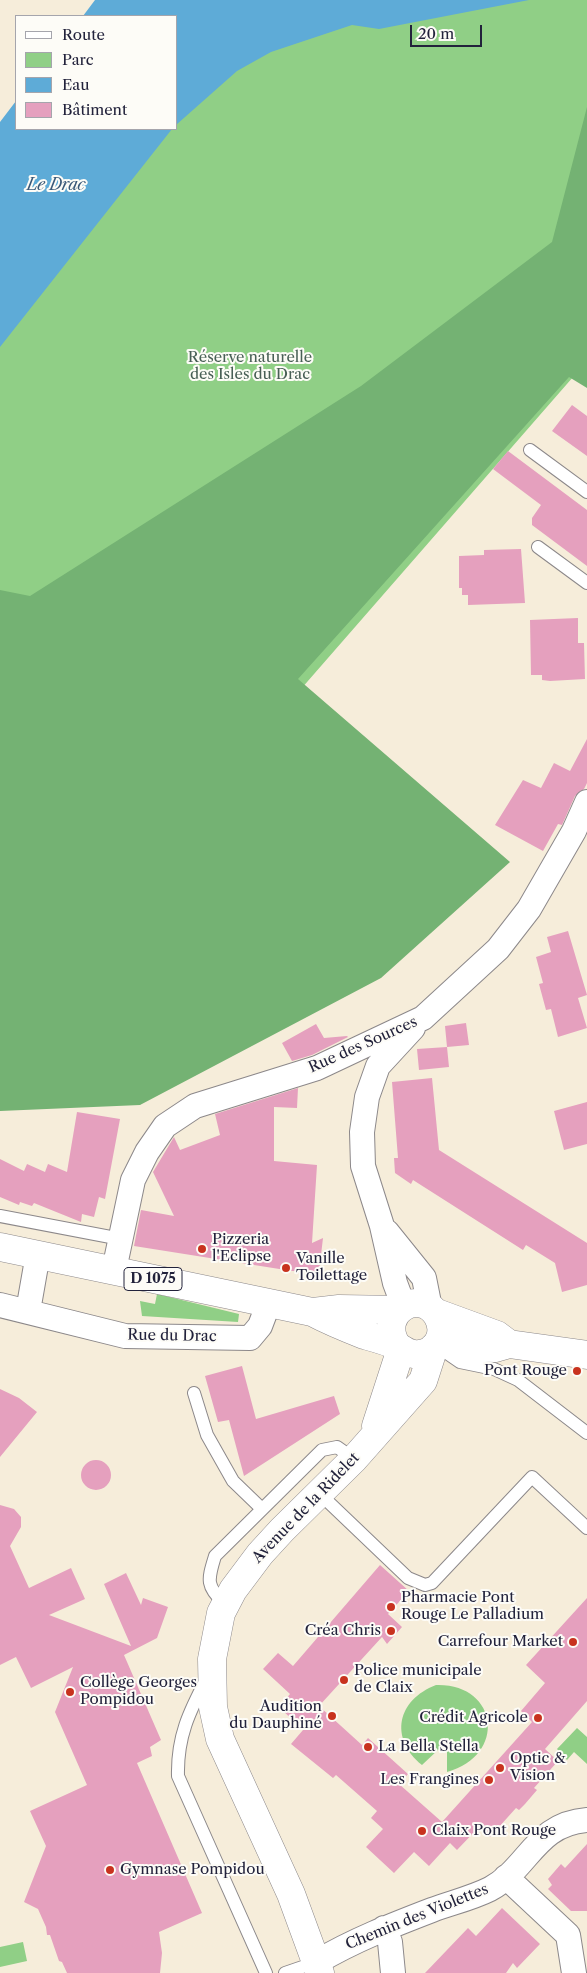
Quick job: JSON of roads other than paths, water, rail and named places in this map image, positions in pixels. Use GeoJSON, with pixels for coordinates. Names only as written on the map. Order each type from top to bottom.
{"type":"FeatureCollection","features":[{"type":"Feature","properties":{"kind":"main road","name":"D 1075"},"geometry":{"type":"LineString","coordinates":[[0,1247],[114,1270],[268,1305],[312,1312],[339,1309],[402,1308]]}},
{"type":"Feature","properties":{"kind":"main road"},"geometry":{"type":"LineString","coordinates":[[509,1344],[498,1335],[414,1303],[402,1308],[391,1323],[390,1331],[399,1348],[411,1354],[419,1354],[437,1344],[474,1348],[495,1348],[509,1344],[587,1355]]}},
{"type":"Feature","properties":{"kind":"main road"},"geometry":{"type":"LineString","coordinates":[[433,1310],[441,1322],[437,1344]]}},
{"type":"Feature","properties":{"kind":"main road","name":"D 1075"},"geometry":{"type":"LineString","coordinates":[[312,1312],[336,1324],[399,1348]]}},
{"type":"Feature","properties":{"kind":"main road","name":"Avenue de la Ridelet"},"geometry":{"type":"LineString","coordinates":[[319,1967],[291,1894],[220,1739],[213,1707],[210,1671],[225,1604],[260,1554],[354,1459],[372,1436],[423,1381],[437,1344]]}},
{"type":"Feature","properties":{"kind":"main road","name":"Avenue de la Ridelet"},"geometry":{"type":"LineString","coordinates":[[372,1436],[399,1348]]}},
{"type":"Feature","properties":{"kind":"street","name":"Rue des Sources"},"geometry":{"type":"LineString","coordinates":[[114,1270],[133,1180],[146,1152],[165,1126],[196,1106],[317,1068],[423,1018],[498,949],[529,909],[574,831],[587,802]]}},
{"type":"Feature","properties":{"kind":"street"},"geometry":{"type":"LineString","coordinates":[[402,1308],[382,1226],[363,1166],[362,1132],[367,1097],[378,1066],[423,1018]]}},
{"type":"Feature","properties":{"kind":"street"},"geometry":{"type":"LineString","coordinates":[[382,1226],[424,1278],[433,1310]]}},
{"type":"Feature","properties":{"kind":"street"},"geometry":{"type":"LineString","coordinates":[[28,1311],[38,1254]]}},
{"type":"Feature","properties":{"kind":"street","name":"Rue du Drac"},"geometry":{"type":"LineString","coordinates":[[0,1305],[125,1336],[250,1338],[260,1326],[268,1305]]}},
{"type":"Feature","properties":{"kind":"street","name":"Chemin des Violettes"},"geometry":{"type":"LineString","coordinates":[[319,1967],[384,1928],[490,1889],[506,1877],[556,1827],[574,1821],[587,1820]]}},
{"type":"Feature","properties":{"kind":"street"},"geometry":{"type":"LineString","coordinates":[[506,1877],[568,1935],[574,1973]]}},
{"type":"Feature","properties":{"kind":"street"},"geometry":{"type":"LineString","coordinates":[[384,1928],[390,1942],[393,1973]]}},
{"type":"Feature","properties":{"kind":"lane"},"geometry":{"type":"LineString","coordinates":[[530,450],[587,492]]}},
{"type":"Feature","properties":{"kind":"lane"},"geometry":{"type":"LineString","coordinates":[[538,547],[587,583]]}},
{"type":"Feature","properties":{"kind":"lane"},"geometry":{"type":"LineString","coordinates":[[0,1216],[121,1239]]}},
{"type":"Feature","properties":{"kind":"lane"},"geometry":{"type":"LineString","coordinates":[[437,1344],[460,1362],[494,1369],[518,1380],[587,1433]]}},
{"type":"Feature","properties":{"kind":"lane"},"geometry":{"type":"LineString","coordinates":[[194,1393],[207,1435],[233,1480],[262,1509]]}},
{"type":"Feature","properties":{"kind":"lane"},"geometry":{"type":"LineString","coordinates":[[225,1604],[211,1588],[208,1578],[215,1556],[322,1450],[337,1447],[354,1459]]}},
{"type":"Feature","properties":{"kind":"lane"},"geometry":{"type":"LineString","coordinates":[[320,1493],[408,1578],[425,1585],[432,1583],[532,1477],[587,1528]]}},
{"type":"Feature","properties":{"kind":"lane"},"geometry":{"type":"LineString","coordinates":[[210,1671],[185,1720],[177,1755],[178,1776],[266,1973]]}},
{"type":"Feature","properties":{"kind":"lane"},"geometry":{"type":"LineString","coordinates":[[285,1973],[319,1967]]}},
{"type":"Feature","properties":{"kind":"water"},"geometry":{"type":"Polygon","coordinates":[[[95,0],[529,0],[379,29],[352,25],[271,52],[237,71],[178,123],[178,15],[84,15],[95,0]]]}},
{"type":"Feature","properties":{"kind":"water","name":"Le Drac"},"geometry":{"type":"Polygon","coordinates":[[[15,102],[15,130],[171,130],[0,347],[0,122],[15,102]]]}},
{"type":"Feature","properties":{"kind":"place","name":"Pizzeria l'Eclipse"},"geometry":{"type":"Point","coordinates":[202,1249]}},
{"type":"Feature","properties":{"kind":"place","name":"Vanille Toilettage"},"geometry":{"type":"Point","coordinates":[286,1268]}},
{"type":"Feature","properties":{"kind":"place","name":"Pont Rouge"},"geometry":{"type":"Point","coordinates":[577,1371]}},
{"type":"Feature","properties":{"kind":"place","name":"Pharmacie Pont Rouge Le Palladium"},"geometry":{"type":"Point","coordinates":[391,1607]}},
{"type":"Feature","properties":{"kind":"place","name":"Créa Chris"},"geometry":{"type":"Point","coordinates":[391,1631]}},
{"type":"Feature","properties":{"kind":"place","name":"Carrefour Market"},"geometry":{"type":"Point","coordinates":[573,1642]}},
{"type":"Feature","properties":{"kind":"place","name":"Police municipale de Claix"},"geometry":{"type":"Point","coordinates":[344,1680]}},
{"type":"Feature","properties":{"kind":"place","name":"Collège Georges Pompidou"},"geometry":{"type":"Point","coordinates":[70,1692]}},
{"type":"Feature","properties":{"kind":"place","name":"Audition du Dauphiné"},"geometry":{"type":"Point","coordinates":[332,1716]}},
{"type":"Feature","properties":{"kind":"place","name":"Crédit Agricole"},"geometry":{"type":"Point","coordinates":[538,1718]}},
{"type":"Feature","properties":{"kind":"place","name":"La Bella Stella"},"geometry":{"type":"Point","coordinates":[368,1747]}},
{"type":"Feature","properties":{"kind":"place","name":"Optic & Vision"},"geometry":{"type":"Point","coordinates":[500,1768]}},
{"type":"Feature","properties":{"kind":"place","name":"Les Frangines"},"geometry":{"type":"Point","coordinates":[489,1780]}},
{"type":"Feature","properties":{"kind":"place","name":"Claix Pont Rouge"},"geometry":{"type":"Point","coordinates":[422,1831]}},
{"type":"Feature","properties":{"kind":"place","name":"Gymnase Pompidou"},"geometry":{"type":"Point","coordinates":[110,1870]}},
{"type":"Feature","properties":{"kind":"park label","name":"Réserve naturelle des Isles du Drac"},"geometry":{"type":"Point","coordinates":[250,366]}}]}
